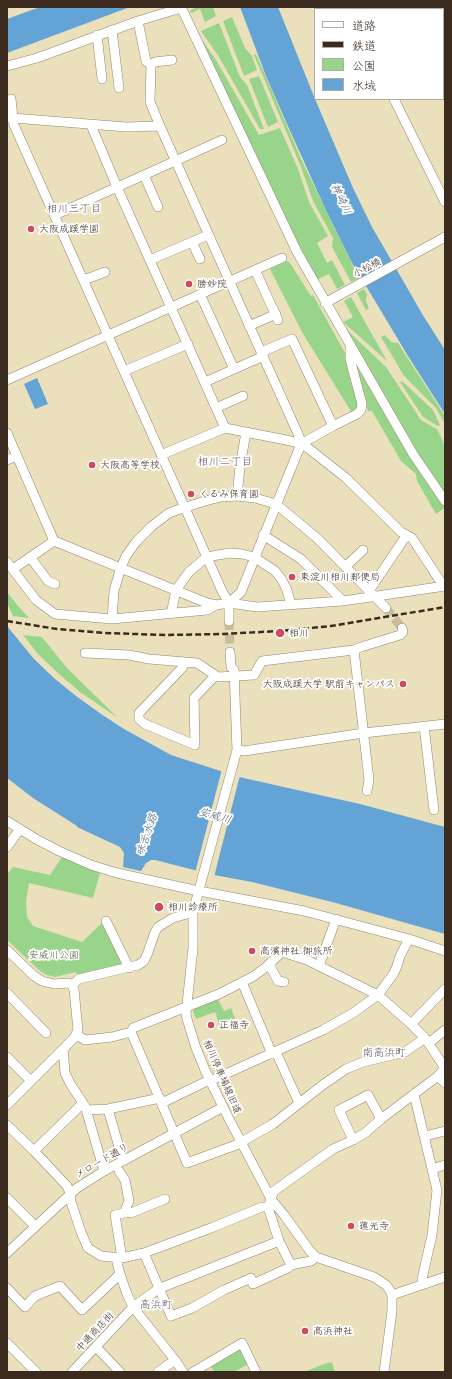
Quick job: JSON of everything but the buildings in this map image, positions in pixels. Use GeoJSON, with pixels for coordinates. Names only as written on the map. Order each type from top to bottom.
{"type":"FeatureCollection","features":[{"type":"Feature","properties":{"kind":"street"},"geometry":{"type":"LineString","coordinates":[[7,66],[37,58],[97,35],[181,8],[296,252],[329,301],[349,345],[413,454],[445,501]]}},
{"type":"Feature","properties":{"kind":"street"},"geometry":{"type":"LineString","coordinates":[[138,21],[146,61],[151,65]]}},
{"type":"Feature","properties":{"kind":"street"},"geometry":{"type":"LineString","coordinates":[[112,30],[119,88]]}},
{"type":"Feature","properties":{"kind":"street"},"geometry":{"type":"LineString","coordinates":[[97,35],[102,79]]}},
{"type":"Feature","properties":{"kind":"street"},"geometry":{"type":"LineString","coordinates":[[151,65],[155,62],[172,60]]}},
{"type":"Feature","properties":{"kind":"street"},"geometry":{"type":"LineString","coordinates":[[151,65],[150,102],[208,235],[299,436],[301,444],[240,592],[229,603]]}},
{"type":"Feature","properties":{"kind":"street"},"geometry":{"type":"LineString","coordinates":[[11,99],[10,118],[109,335],[184,508],[229,603],[229,621]]}},
{"type":"Feature","properties":{"kind":"street"},"geometry":{"type":"LineString","coordinates":[[394,100],[445,202]]}},
{"type":"Feature","properties":{"kind":"street"},"geometry":{"type":"LineString","coordinates":[[10,118],[126,127],[160,126]]}},
{"type":"Feature","properties":{"kind":"street"},"geometry":{"type":"LineString","coordinates":[[91,125],[117,187],[225,428]]}},
{"type":"Feature","properties":{"kind":"street"},"geometry":{"type":"LineString","coordinates":[[55,214],[222,140]]}},
{"type":"Feature","properties":{"kind":"street"},"geometry":{"type":"LineString","coordinates":[[144,175],[158,207]]}},
{"type":"Feature","properties":{"kind":"street"},"geometry":{"type":"LineString","coordinates":[[150,260],[208,235]]}},
{"type":"Feature","properties":{"kind":"street","name":"小松橋"},"geometry":{"type":"LineString","coordinates":[[329,301],[445,237]]}},
{"type":"Feature","properties":{"kind":"street"},"geometry":{"type":"LineString","coordinates":[[192,242],[200,259]]}},
{"type":"Feature","properties":{"kind":"street"},"geometry":{"type":"LineString","coordinates":[[7,380],[282,258]]}},
{"type":"Feature","properties":{"kind":"street"},"geometry":{"type":"LineString","coordinates":[[249,326],[277,317],[256,270]]}},
{"type":"Feature","properties":{"kind":"street"},"geometry":{"type":"LineString","coordinates":[[84,280],[105,272]]}},
{"type":"Feature","properties":{"kind":"street"},"geometry":{"type":"LineString","coordinates":[[200,294],[234,369]]}},
{"type":"Feature","properties":{"kind":"street"},"geometry":{"type":"LineString","coordinates":[[205,382],[259,358],[266,350],[292,339],[333,426]]}},
{"type":"Feature","properties":{"kind":"street"},"geometry":{"type":"LineString","coordinates":[[124,371],[188,344]]}},
{"type":"Feature","properties":{"kind":"street"},"geometry":{"type":"LineString","coordinates":[[301,444],[357,414],[362,407],[350,359],[349,345]]}},
{"type":"Feature","properties":{"kind":"street"},"geometry":{"type":"LineString","coordinates":[[216,408],[243,396]]}},
{"type":"Feature","properties":{"kind":"street"},"geometry":{"type":"LineString","coordinates":[[7,562],[36,600],[55,614],[112,620],[207,610],[216,605],[229,603],[257,607],[343,601],[373,594],[445,586],[412,538],[401,532],[346,478],[301,444],[225,428],[161,455]]}},
{"type":"Feature","properties":{"kind":"street"},"geometry":{"type":"LineString","coordinates":[[7,432],[54,541],[207,603],[216,605]]}},
{"type":"Feature","properties":{"kind":"street"},"geometry":{"type":"LineString","coordinates":[[237,496],[246,432]]}},
{"type":"Feature","properties":{"kind":"street"},"geometry":{"type":"LineString","coordinates":[[7,460],[17,456]]}},
{"type":"Feature","properties":{"kind":"street"},"geometry":{"type":"LineString","coordinates":[[112,620],[114,591],[121,567],[136,542],[152,526],[169,513],[206,500],[237,496],[255,498],[276,504],[317,538],[386,608]]}},
{"type":"Feature","properties":{"kind":"street"},"geometry":{"type":"LineString","coordinates":[[263,535],[301,559],[343,601]]}},
{"type":"Feature","properties":{"kind":"street"},"geometry":{"type":"LineString","coordinates":[[373,594],[406,536]]}},
{"type":"Feature","properties":{"kind":"street"},"geometry":{"type":"LineString","coordinates":[[13,569],[54,541]]}},
{"type":"Feature","properties":{"kind":"street"},"geometry":{"type":"LineString","coordinates":[[345,567],[363,550]]}},
{"type":"Feature","properties":{"kind":"street"},"geometry":{"type":"LineString","coordinates":[[171,614],[176,590],[189,572],[208,558],[220,554],[230,553],[254,557],[275,571],[287,590],[291,604]]}},
{"type":"Feature","properties":{"kind":"street"},"geometry":{"type":"LineString","coordinates":[[30,557],[48,581],[55,584]]}},
{"type":"Feature","properties":{"kind":"street"},"geometry":{"type":"LineString","coordinates":[[85,653],[129,655],[149,659],[197,664],[218,677],[233,671],[254,675],[262,661],[354,650],[400,635],[403,632],[402,628]]}},
{"type":"Feature","properties":{"kind":"street"},"geometry":{"type":"LineString","coordinates":[[354,650],[369,780],[367,791]]}},
{"type":"Feature","properties":{"kind":"street","name":"相川停車場線旧道"},"geometry":{"type":"LineString","coordinates":[[230,652],[233,671],[237,750],[193,912],[193,948],[186,1006],[187,1020],[205,1070],[270,1203],[310,1251],[316,1256],[374,1277],[390,1289],[392,1296]]}},
{"type":"Feature","properties":{"kind":"street"},"geometry":{"type":"LineString","coordinates":[[185,663],[139,713],[139,719],[145,724],[195,744],[194,698],[215,676]]}},
{"type":"Feature","properties":{"kind":"street"},"geometry":{"type":"LineString","coordinates":[[237,750],[244,751],[364,733],[445,724]]}},
{"type":"Feature","properties":{"kind":"street"},"geometry":{"type":"LineString","coordinates":[[424,726],[434,810]]}},
{"type":"Feature","properties":{"kind":"street"},"geometry":{"type":"LineString","coordinates":[[7,821],[59,851],[91,865],[117,873],[200,889],[336,919],[409,939],[445,951]]}},
{"type":"Feature","properties":{"kind":"street"},"geometry":{"type":"LineString","coordinates":[[7,847],[20,829]]}},
{"type":"Feature","properties":{"kind":"street"},"geometry":{"type":"LineString","coordinates":[[72,985],[80,979],[138,965],[144,961],[158,927],[173,918],[193,912]]}},
{"type":"Feature","properties":{"kind":"street"},"geometry":{"type":"LineString","coordinates":[[319,966],[336,919]]}},
{"type":"Feature","properties":{"kind":"street"},"geometry":{"type":"LineString","coordinates":[[106,921],[129,968]]}},
{"type":"Feature","properties":{"kind":"street"},"geometry":{"type":"LineString","coordinates":[[34,1151],[85,1107],[108,1109],[161,1100],[210,1081],[323,1030],[353,1013],[378,995],[394,973],[400,956],[409,939]]}},
{"type":"Feature","properties":{"kind":"street"},"geometry":{"type":"LineString","coordinates":[[7,950],[33,975],[42,981],[54,984],[68,983],[72,985]]}},
{"type":"Feature","properties":{"kind":"street"},"geometry":{"type":"LineString","coordinates":[[76,1035],[85,1040],[112,1037],[131,1032],[133,1028],[218,994],[254,976],[282,952],[307,960],[378,995],[427,1041],[445,1068],[438,1076],[365,1133],[353,1140],[333,1148],[274,1191],[270,1203],[279,1241],[291,1265]]}},
{"type":"Feature","properties":{"kind":"street"},"geometry":{"type":"LineString","coordinates":[[271,962],[271,968],[278,981],[284,982]]}},
{"type":"Feature","properties":{"kind":"street"},"geometry":{"type":"LineString","coordinates":[[242,982],[274,1053],[299,1103]]}},
{"type":"Feature","properties":{"kind":"street"},"geometry":{"type":"LineString","coordinates":[[7,1105],[76,1035],[78,1030],[74,990],[72,985]]}},
{"type":"Feature","properties":{"kind":"street"},"geometry":{"type":"LineString","coordinates":[[410,1024],[445,989]]}},
{"type":"Feature","properties":{"kind":"street"},"geometry":{"type":"LineString","coordinates":[[7,993],[46,1033]]}},
{"type":"Feature","properties":{"kind":"street"},"geometry":{"type":"LineString","coordinates":[[131,1032],[187,1163],[241,1142],[273,1124],[346,1069],[363,1062],[405,1052],[445,1030]]}},
{"type":"Feature","properties":{"kind":"street"},"geometry":{"type":"LineString","coordinates":[[63,1049],[65,1073],[85,1107],[104,1171]]}},
{"type":"Feature","properties":{"kind":"street"},"geometry":{"type":"LineString","coordinates":[[7,1057],[31,1081]]}},
{"type":"Feature","properties":{"kind":"street"},"geometry":{"type":"LineString","coordinates":[[438,1076],[445,1083]]}},
{"type":"Feature","properties":{"kind":"street"},"geometry":{"type":"LineString","coordinates":[[414,1094],[437,1190],[432,1235],[422,1279],[423,1284]]}},
{"type":"Feature","properties":{"kind":"street"},"geometry":{"type":"LineString","coordinates":[[353,1140],[339,1110],[368,1095],[381,1119]]}},
{"type":"Feature","properties":{"kind":"street","name":"メロード通り"},"geometry":{"type":"LineString","coordinates":[[7,1253],[70,1193],[104,1171],[223,1107]]}},
{"type":"Feature","properties":{"kind":"street"},"geometry":{"type":"LineString","coordinates":[[108,1109],[123,1161]]}},
{"type":"Feature","properties":{"kind":"street"},"geometry":{"type":"LineString","coordinates":[[7,1125],[67,1186],[78,1224],[88,1248],[101,1256],[119,1258],[144,1253],[211,1228],[270,1203]]}},
{"type":"Feature","properties":{"kind":"street"},"geometry":{"type":"LineString","coordinates":[[425,1136],[445,1130]]}},
{"type":"Feature","properties":{"kind":"street"},"geometry":{"type":"LineString","coordinates":[[432,1168],[445,1165]]}},
{"type":"Feature","properties":{"kind":"street"},"geometry":{"type":"LineString","coordinates":[[119,1171],[125,1180],[129,1201],[126,1208],[128,1212]]}},
{"type":"Feature","properties":{"kind":"street"},"geometry":{"type":"LineString","coordinates":[[7,1198],[35,1226]]}},
{"type":"Feature","properties":{"kind":"street"},"geometry":{"type":"LineString","coordinates":[[165,1198],[131,1213],[128,1212],[115,1215],[120,1274],[133,1307],[183,1372]]}},
{"type":"Feature","properties":{"kind":"street","name":"中通商店街"},"geometry":{"type":"LineString","coordinates":[[72,1372],[133,1307],[158,1289],[279,1241]]}},
{"type":"Feature","properties":{"kind":"street"},"geometry":{"type":"LineString","coordinates":[[144,1253],[158,1289],[171,1316],[192,1308],[224,1290],[251,1278],[253,1284],[288,1268],[291,1265],[311,1261],[316,1256]]}},
{"type":"Feature","properties":{"kind":"street"},"geometry":{"type":"LineString","coordinates":[[7,1288],[25,1307],[36,1296],[60,1286],[82,1310],[120,1274]]}},
{"type":"Feature","properties":{"kind":"street"},"geometry":{"type":"LineString","coordinates":[[384,1372],[392,1311],[392,1296],[445,1277]]}},
{"type":"Feature","properties":{"kind":"street"},"geometry":{"type":"LineString","coordinates":[[7,1343],[36,1372]]}},
{"type":"Feature","properties":{"kind":"street"},"geometry":{"type":"LineString","coordinates":[[193,1372],[242,1343],[256,1372]]}},
{"type":"Feature","properties":{"kind":"street"},"geometry":{"type":"LineString","coordinates":[[96,1347],[120,1372]]}},
{"type":"Feature","properties":{"kind":"street"},"geometry":{"type":"LineString","coordinates":[[159,1372],[175,1360]]}},
{"type":"Feature","properties":{"kind":"green space"},"geometry":{"type":"Polygon","coordinates":[[[196,7],[213,7],[216,16],[205,22],[200,9],[191,13],[190,11],[196,7]]]}},
{"type":"Feature","properties":{"kind":"green space"},"geometry":{"type":"Polygon","coordinates":[[[232,17],[245,48],[252,56],[257,70],[244,76],[223,21],[232,17]]]}},
{"type":"Feature","properties":{"kind":"green space"},"geometry":{"type":"Polygon","coordinates":[[[219,23],[240,77],[247,85],[264,129],[260,129],[219,57],[201,31],[219,23]]]}},
{"type":"Feature","properties":{"kind":"green space"},"geometry":{"type":"Polygon","coordinates":[[[200,37],[216,60],[259,135],[280,128],[298,169],[309,202],[328,236],[317,243],[327,263],[332,260],[345,285],[337,289],[329,274],[317,280],[264,175],[200,37]]]}},
{"type":"Feature","properties":{"kind":"green space"},"geometry":{"type":"Polygon","coordinates":[[[256,54],[302,161],[359,278],[351,282],[332,247],[333,238],[313,201],[301,167],[254,55],[256,54]]]}},
{"type":"Feature","properties":{"kind":"green space"},"geometry":{"type":"Polygon","coordinates":[[[259,76],[278,122],[268,127],[249,79],[259,76]]]}},
{"type":"Feature","properties":{"kind":"green space"},"geometry":{"type":"Polygon","coordinates":[[[287,261],[290,263],[311,296],[313,295],[345,353],[358,403],[356,411],[352,413],[302,332],[270,269],[287,261]]]}},
{"type":"Feature","properties":{"kind":"green space"},"geometry":{"type":"Polygon","coordinates":[[[364,289],[367,294],[366,301],[369,309],[366,310],[357,293],[364,289]]]}},
{"type":"Feature","properties":{"kind":"green space"},"geometry":{"type":"Polygon","coordinates":[[[351,297],[387,361],[343,322],[353,317],[344,301],[351,297]]]}},
{"type":"Feature","properties":{"kind":"green space"},"geometry":{"type":"Polygon","coordinates":[[[347,330],[386,367],[421,420],[437,429],[445,448],[445,495],[417,452],[347,330]]]}},
{"type":"Feature","properties":{"kind":"green space"},"geometry":{"type":"Polygon","coordinates":[[[385,335],[391,342],[398,343],[445,416],[445,424],[436,408],[404,376],[381,337],[385,335]]]}},
{"type":"Feature","properties":{"kind":"green space"},"geometry":{"type":"Polygon","coordinates":[[[356,365],[409,456],[445,508],[436,514],[417,481],[416,474],[401,461],[372,411],[368,411],[356,365]]]}},
{"type":"Feature","properties":{"kind":"green space"},"geometry":{"type":"Polygon","coordinates":[[[402,381],[433,410],[440,425],[438,426],[423,417],[400,382],[402,381]]]}},
{"type":"Feature","properties":{"kind":"green space"},"geometry":{"type":"Polygon","coordinates":[[[7,592],[29,618],[13,616],[7,603],[7,592]]]}},
{"type":"Feature","properties":{"kind":"green space"},"geometry":{"type":"Polygon","coordinates":[[[23,635],[42,637],[67,668],[118,718],[80,692],[59,674],[38,654],[23,635]]]}},
{"type":"Feature","properties":{"kind":"green space","name":"安威川公園"},"geometry":{"type":"Polygon","coordinates":[[[62,857],[100,873],[93,898],[29,883],[26,901],[27,917],[33,926],[82,942],[102,923],[105,925],[124,966],[78,977],[76,972],[55,977],[40,971],[7,940],[7,874],[13,867],[50,875],[62,857]]]}},
{"type":"Feature","properties":{"kind":"green space"},"geometry":{"type":"Polygon","coordinates":[[[217,997],[224,1011],[231,1008],[237,1024],[221,1030],[215,1012],[196,1019],[193,1011],[195,1006],[217,997]]]}},
{"type":"Feature","properties":{"kind":"green space"},"geometry":{"type":"Polygon","coordinates":[[[241,1347],[250,1363],[234,1372],[214,1372],[210,1364],[241,1347]]]}},
{"type":"Feature","properties":{"kind":"green space"},"geometry":{"type":"Polygon","coordinates":[[[332,1362],[335,1372],[304,1372],[324,1364],[332,1362]]]}},
{"type":"Feature","properties":{"kind":"water"},"geometry":{"type":"Polygon","coordinates":[[[40,7],[130,7],[7,53],[7,19],[40,7]]]}},
{"type":"Feature","properties":{"kind":"water","name":"神崎川"},"geometry":{"type":"Polygon","coordinates":[[[240,7],[278,7],[314,97],[314,100],[315,100],[353,188],[372,227],[424,317],[445,350],[445,414],[351,261],[324,206],[266,76],[240,7]]]}},
{"type":"Feature","properties":{"kind":"water"},"geometry":{"type":"Polygon","coordinates":[[[37,378],[48,404],[35,409],[24,384],[37,378]]]}},
{"type":"Feature","properties":{"kind":"water"},"geometry":{"type":"Polygon","coordinates":[[[7,626],[34,659],[76,696],[124,729],[171,755],[239,777],[360,804],[445,827],[445,934],[336,903],[155,860],[151,860],[146,863],[141,871],[123,867],[124,853],[120,847],[77,827],[33,798],[7,778],[7,626]]]}},
{"type":"Feature","properties":{"kind":"pier"},"geometry":{"type":"Polygon","coordinates":[[[222,769],[240,775],[214,877],[195,873],[222,769]]]}},
{"type":"Feature","properties":{"kind":"tunnel"},"geometry":{"type":"LineString","coordinates":[[386,608],[402,628]]}},
{"type":"Feature","properties":{"kind":"tunnel"},"geometry":{"type":"LineString","coordinates":[[229,621],[230,652]]}},
{"type":"Feature","properties":{"kind":"railway"},"geometry":{"type":"LineString","coordinates":[[7,621],[57,629],[105,633],[165,635],[223,634],[280,631],[331,626],[445,607]]}},
{"type":"Feature","properties":{"kind":"place","name":"大阪成蹊学園"},"geometry":{"type":"Point","coordinates":[31,229]}},
{"type":"Feature","properties":{"kind":"place","name":"勝妙院"},"geometry":{"type":"Point","coordinates":[189,284]}},
{"type":"Feature","properties":{"kind":"place","name":"大阪高等学校"},"geometry":{"type":"Point","coordinates":[92,465]}},
{"type":"Feature","properties":{"kind":"place","name":"くるみ保育園"},"geometry":{"type":"Point","coordinates":[191,494]}},
{"type":"Feature","properties":{"kind":"place","name":"東淀川相川郵便局"},"geometry":{"type":"Point","coordinates":[292,577]}},
{"type":"Feature","properties":{"kind":"place","name":"相川"},"geometry":{"type":"Point","coordinates":[280,633]}},
{"type":"Feature","properties":{"kind":"place","name":"大阪成蹊大学 駅前キャンパス"},"geometry":{"type":"Point","coordinates":[403,684]}},
{"type":"Feature","properties":{"kind":"place","name":"相川診療所"},"geometry":{"type":"Point","coordinates":[159,907]}},
{"type":"Feature","properties":{"kind":"place","name":"高濱神社 御旅所"},"geometry":{"type":"Point","coordinates":[252,951]}},
{"type":"Feature","properties":{"kind":"place","name":"正福寺"},"geometry":{"type":"Point","coordinates":[211,1025]}},
{"type":"Feature","properties":{"kind":"place","name":"蓮光寺"},"geometry":{"type":"Point","coordinates":[351,1226]}},
{"type":"Feature","properties":{"kind":"place","name":"高浜神社"},"geometry":{"type":"Point","coordinates":[305,1331]}},
{"type":"Feature","properties":{"kind":"district","name":"相川三丁目"},"geometry":{"type":"Point","coordinates":[74,209]}},
{"type":"Feature","properties":{"kind":"district","name":"相川二丁目"},"geometry":{"type":"Point","coordinates":[225,462]}},
{"type":"Feature","properties":{"kind":"district","name":"南高浜町"},"geometry":{"type":"Point","coordinates":[384,1053]}},
{"type":"Feature","properties":{"kind":"district","name":"高浜町"},"geometry":{"type":"Point","coordinates":[156,1305]}},
{"type":"Feature","properties":{"kind":"water label","name":"安威川"},"geometry":{"type":"Point","coordinates":[215,816]}},
{"type":"Feature","properties":{"kind":"water label","name":"味舌水路"},"geometry":{"type":"Point","coordinates":[147,835]}}]}
